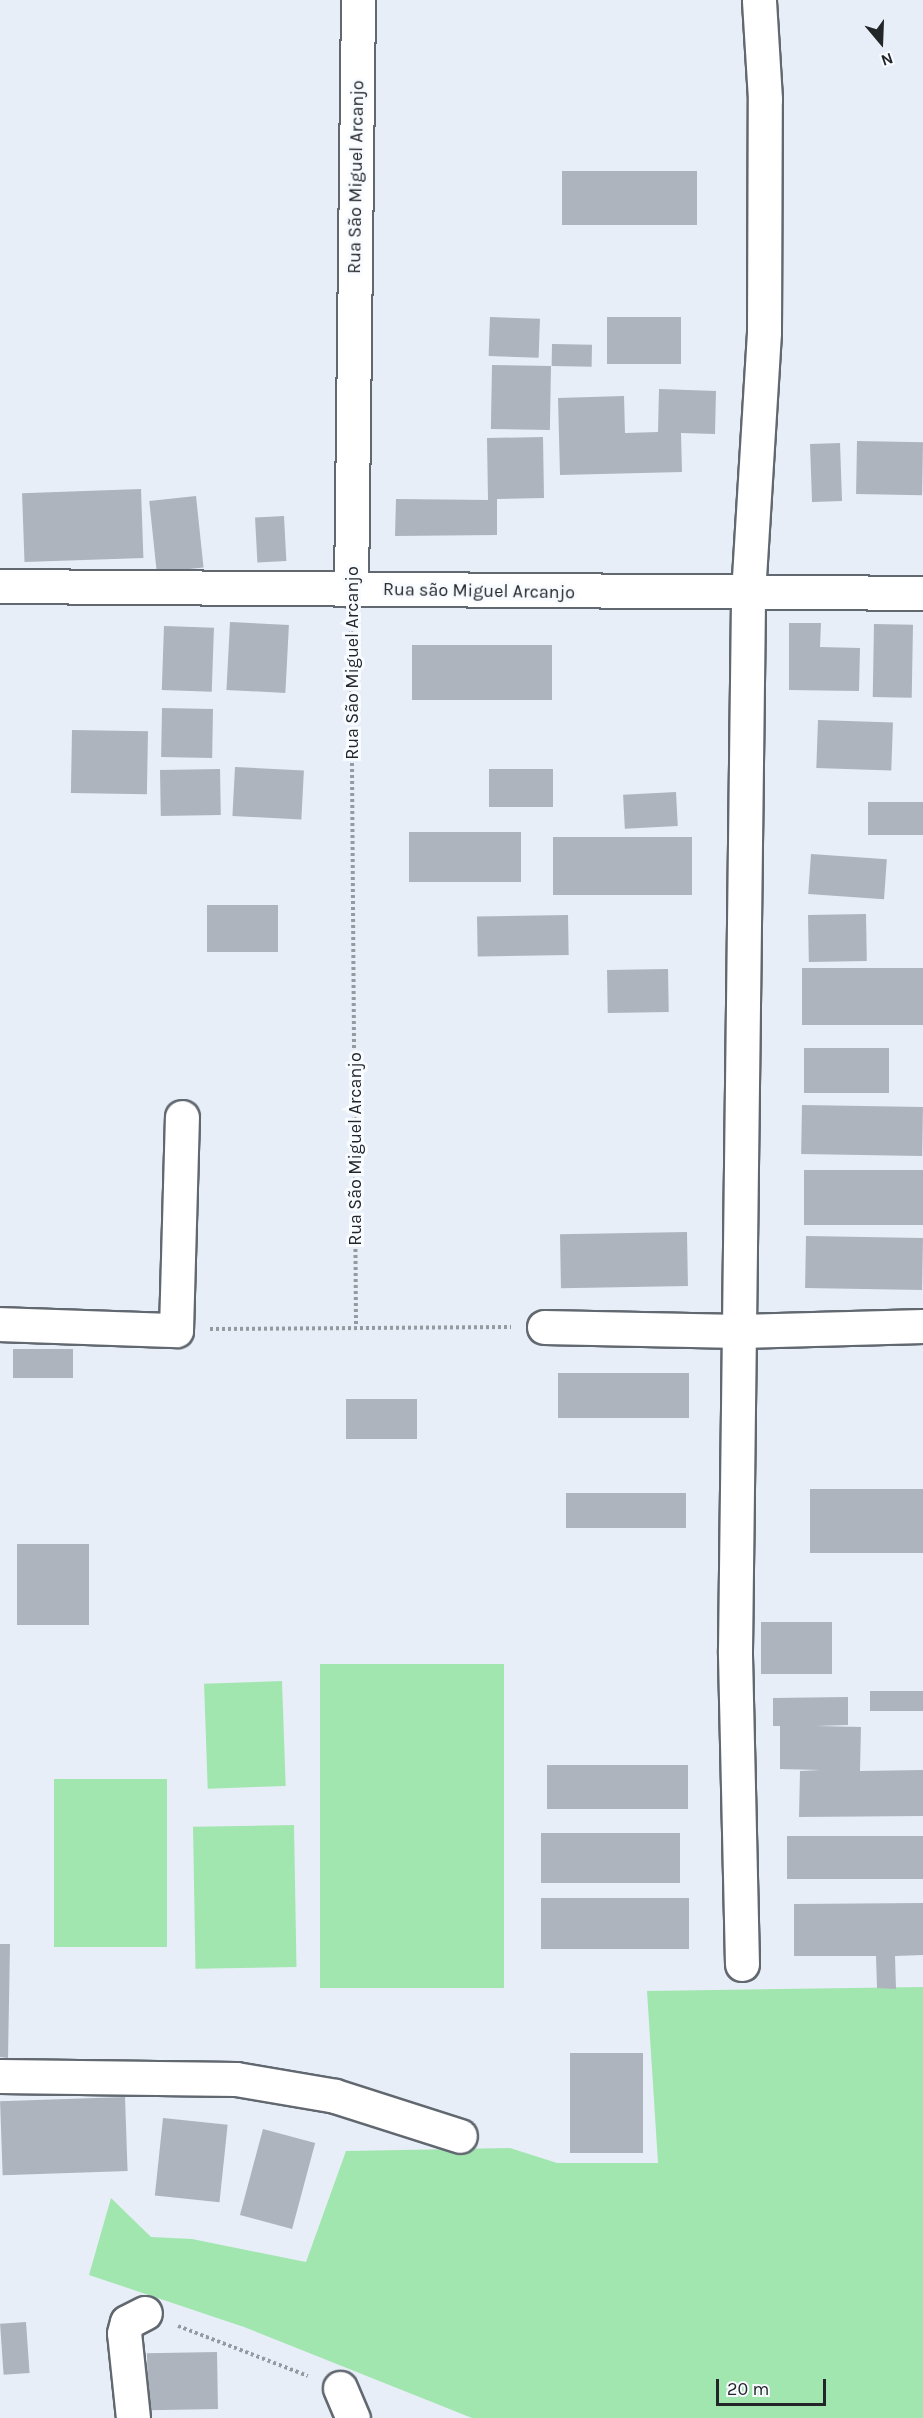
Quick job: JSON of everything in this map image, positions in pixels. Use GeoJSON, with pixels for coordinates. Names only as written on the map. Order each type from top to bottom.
{"type":"FeatureCollection","features":[{"type":"Feature","properties":{"kind":"street","name":"Rua São Miguel Arcanjo"},"geometry":{"type":"LineString","coordinates":[[351,590],[358,0]]}},
{"type":"Feature","properties":{"kind":"street"},"geometry":{"type":"LineString","coordinates":[[741,1964],[735,1650],[748,594],[764,332],[765,99],[759,0]]}},
{"type":"Feature","properties":{"kind":"street","name":"Rua são Miguel Arcanjo"},"geometry":{"type":"LineString","coordinates":[[0,586],[748,594],[923,593]]}},
{"type":"Feature","properties":{"kind":"street"},"geometry":{"type":"LineString","coordinates":[[0,1324],[176,1330],[182,1118]]}},
{"type":"Feature","properties":{"kind":"street"},"geometry":{"type":"LineString","coordinates":[[544,1328],[740,1331],[923,1326]]}},
{"type":"Feature","properties":{"kind":"street"},"geometry":{"type":"LineString","coordinates":[[0,2076],[236,2079],[335,2096],[460,2136]]}},
{"type":"Feature","properties":{"kind":"street"},"geometry":{"type":"LineString","coordinates":[[133,2418],[124,2333],[127,2322],[145,2313]]}},
{"type":"Feature","properties":{"kind":"street"},"geometry":{"type":"LineString","coordinates":[[340,2388],[353,2418]]}},
{"type":"Feature","properties":{"kind":"path","name":"Rua São Miguel Arcanjo"},"geometry":{"type":"LineString","coordinates":[[351,590],[356,1326]]}},
{"type":"Feature","properties":{"kind":"path"},"geometry":{"type":"LineString","coordinates":[[176,1330],[356,1326],[544,1328]]}},
{"type":"Feature","properties":{"kind":"path"},"geometry":{"type":"LineString","coordinates":[[145,2313],[340,2388]]}},
{"type":"Feature","properties":{"kind":"green space"},"geometry":{"type":"Polygon","coordinates":[[[320,1664],[504,1664],[504,1988],[320,1988],[320,1664]]]}},
{"type":"Feature","properties":{"kind":"green space"},"geometry":{"type":"Polygon","coordinates":[[[282,1681],[286,1786],[208,1789],[204,1684],[282,1681]]]}},
{"type":"Feature","properties":{"kind":"green space"},"geometry":{"type":"Polygon","coordinates":[[[54,1779],[167,1779],[167,1947],[54,1947],[54,1779]]]}},
{"type":"Feature","properties":{"kind":"green space"},"geometry":{"type":"Polygon","coordinates":[[[294,1825],[296,1967],[195,1969],[193,1827],[294,1825]]]}},
{"type":"Feature","properties":{"kind":"green space"},"geometry":{"type":"Polygon","coordinates":[[[923,1987],[923,2418],[472,2418],[244,2327],[89,2275],[111,2198],[151,2237],[192,2239],[306,2262],[346,2151],[510,2148],[557,2163],[658,2163],[647,1991],[923,1987]]]}},
{"type":"Feature","properties":{"kind":"building"},"geometry":{"type":"Polygon","coordinates":[[[562,171],[697,171],[697,225],[562,225],[562,171]]]}},
{"type":"Feature","properties":{"kind":"building"},"geometry":{"type":"Polygon","coordinates":[[[490,317],[540,319],[539,358],[489,356],[490,317]]]}},
{"type":"Feature","properties":{"kind":"building"},"geometry":{"type":"Polygon","coordinates":[[[607,317],[681,317],[681,364],[607,364],[607,317]]]}},
{"type":"Feature","properties":{"kind":"building"},"geometry":{"type":"Polygon","coordinates":[[[552,344],[592,345],[592,367],[552,366],[552,344]]]}},
{"type":"Feature","properties":{"kind":"building"},"geometry":{"type":"Polygon","coordinates":[[[492,365],[551,366],[550,430],[491,429],[492,365]]]}},
{"type":"Feature","properties":{"kind":"building"},"geometry":{"type":"Polygon","coordinates":[[[659,389],[716,391],[715,434],[681,433],[682,472],[560,475],[558,398],[624,396],[625,433],[658,432],[659,389]]]}},
{"type":"Feature","properties":{"kind":"building"},"geometry":{"type":"Polygon","coordinates":[[[543,437],[544,498],[497,499],[497,535],[395,536],[396,499],[488,500],[487,438],[543,437]]]}},
{"type":"Feature","properties":{"kind":"building"},"geometry":{"type":"Polygon","coordinates":[[[857,441],[923,442],[922,495],[856,494],[857,441]]]}},
{"type":"Feature","properties":{"kind":"building"},"geometry":{"type":"Polygon","coordinates":[[[840,443],[842,501],[812,502],[810,444],[840,443]]]}},
{"type":"Feature","properties":{"kind":"building"},"geometry":{"type":"Polygon","coordinates":[[[141,489],[143,558],[24,562],[22,493],[141,489]]]}},
{"type":"Feature","properties":{"kind":"building"},"geometry":{"type":"Polygon","coordinates":[[[196,496],[204,568],[157,573],[149,501],[196,496]]]}},
{"type":"Feature","properties":{"kind":"building"},"geometry":{"type":"Polygon","coordinates":[[[284,516],[286,561],[257,562],[255,518],[284,516]]]}},
{"type":"Feature","properties":{"kind":"building"},"geometry":{"type":"Polygon","coordinates":[[[230,622],[289,625],[285,693],[226,690],[230,622]]]}},
{"type":"Feature","properties":{"kind":"building"},"geometry":{"type":"Polygon","coordinates":[[[789,623],[821,623],[820,647],[860,648],[859,691],[789,690],[789,623]]]}},
{"type":"Feature","properties":{"kind":"building"},"geometry":{"type":"Polygon","coordinates":[[[874,624],[913,625],[912,698],[873,697],[874,624]]]}},
{"type":"Feature","properties":{"kind":"building"},"geometry":{"type":"Polygon","coordinates":[[[164,626],[214,628],[212,692],[162,690],[164,626]]]}},
{"type":"Feature","properties":{"kind":"building"},"geometry":{"type":"Polygon","coordinates":[[[412,645],[552,645],[552,700],[412,700],[412,645]]]}},
{"type":"Feature","properties":{"kind":"building"},"geometry":{"type":"Polygon","coordinates":[[[162,708],[213,709],[212,758],[161,757],[162,708]]]}},
{"type":"Feature","properties":{"kind":"building"},"geometry":{"type":"Polygon","coordinates":[[[818,720],[893,723],[891,771],[816,768],[818,720]]]}},
{"type":"Feature","properties":{"kind":"building"},"geometry":{"type":"Polygon","coordinates":[[[72,730],[148,731],[147,794],[71,793],[72,730]]]}},
{"type":"Feature","properties":{"kind":"building"},"geometry":{"type":"Polygon","coordinates":[[[235,767],[304,771],[301,820],[232,816],[235,767]]]}},
{"type":"Feature","properties":{"kind":"building"},"geometry":{"type":"Polygon","coordinates":[[[220,769],[221,815],[161,816],[160,770],[220,769]]]}},
{"type":"Feature","properties":{"kind":"building"},"geometry":{"type":"Polygon","coordinates":[[[489,769],[553,769],[553,807],[489,807],[489,769]]]}},
{"type":"Feature","properties":{"kind":"building"},"geometry":{"type":"Polygon","coordinates":[[[676,792],[678,826],[625,829],[623,795],[676,792]]]}},
{"type":"Feature","properties":{"kind":"building"},"geometry":{"type":"Polygon","coordinates":[[[868,802],[923,802],[923,835],[868,835],[868,802]]]}},
{"type":"Feature","properties":{"kind":"building"},"geometry":{"type":"Polygon","coordinates":[[[409,832],[521,832],[521,882],[409,882],[409,832]]]}},
{"type":"Feature","properties":{"kind":"building"},"geometry":{"type":"Polygon","coordinates":[[[553,837],[692,837],[692,895],[553,895],[553,837]]]}},
{"type":"Feature","properties":{"kind":"building"},"geometry":{"type":"Polygon","coordinates":[[[811,854],[887,859],[884,899],[808,894],[811,854]]]}},
{"type":"Feature","properties":{"kind":"building"},"geometry":{"type":"Polygon","coordinates":[[[207,905],[278,905],[278,952],[207,952],[207,905]]]}},
{"type":"Feature","properties":{"kind":"building"},"geometry":{"type":"Polygon","coordinates":[[[866,914],[867,961],[809,962],[808,915],[866,914]]]}},
{"type":"Feature","properties":{"kind":"building"},"geometry":{"type":"Polygon","coordinates":[[[568,915],[569,955],[478,957],[477,917],[568,915]]]}},
{"type":"Feature","properties":{"kind":"building"},"geometry":{"type":"Polygon","coordinates":[[[802,968],[923,968],[923,1025],[802,1025],[802,968]]]}},
{"type":"Feature","properties":{"kind":"building"},"geometry":{"type":"Polygon","coordinates":[[[668,969],[669,1012],[608,1013],[607,970],[668,969]]]}},
{"type":"Feature","properties":{"kind":"building"},"geometry":{"type":"Polygon","coordinates":[[[804,1048],[889,1048],[889,1093],[804,1093],[804,1048]]]}},
{"type":"Feature","properties":{"kind":"building"},"geometry":{"type":"Polygon","coordinates":[[[802,1105],[923,1107],[922,1156],[801,1154],[802,1105]]]}},
{"type":"Feature","properties":{"kind":"building"},"geometry":{"type":"Polygon","coordinates":[[[804,1170],[923,1170],[923,1225],[804,1225],[804,1170]]]}},
{"type":"Feature","properties":{"kind":"building"},"geometry":{"type":"Polygon","coordinates":[[[687,1232],[688,1286],[561,1288],[560,1234],[687,1232]]]}},
{"type":"Feature","properties":{"kind":"building"},"geometry":{"type":"Polygon","coordinates":[[[806,1236],[923,1238],[922,1290],[805,1288],[806,1236]]]}},
{"type":"Feature","properties":{"kind":"building"},"geometry":{"type":"Polygon","coordinates":[[[13,1349],[73,1349],[73,1378],[13,1378],[13,1349]]]}},
{"type":"Feature","properties":{"kind":"building"},"geometry":{"type":"Polygon","coordinates":[[[558,1373],[689,1373],[689,1418],[558,1418],[558,1373]]]}},
{"type":"Feature","properties":{"kind":"building"},"geometry":{"type":"Polygon","coordinates":[[[346,1399],[417,1399],[417,1439],[346,1439],[346,1399]]]}},
{"type":"Feature","properties":{"kind":"building"},"geometry":{"type":"Polygon","coordinates":[[[810,1489],[923,1489],[923,1553],[810,1553],[810,1489]]]}},
{"type":"Feature","properties":{"kind":"building"},"geometry":{"type":"Polygon","coordinates":[[[566,1493],[686,1493],[686,1528],[566,1528],[566,1493]]]}},
{"type":"Feature","properties":{"kind":"building"},"geometry":{"type":"Polygon","coordinates":[[[17,1544],[89,1544],[89,1625],[17,1625],[17,1544]]]}},
{"type":"Feature","properties":{"kind":"building"},"geometry":{"type":"Polygon","coordinates":[[[761,1622],[832,1622],[832,1674],[761,1674],[761,1622]]]}},
{"type":"Feature","properties":{"kind":"building"},"geometry":{"type":"Polygon","coordinates":[[[870,1691],[923,1691],[923,1711],[870,1711],[870,1691]]]}},
{"type":"Feature","properties":{"kind":"building"},"geometry":{"type":"Polygon","coordinates":[[[848,1697],[848,1725],[816,1726],[861,1727],[860,1771],[923,1770],[923,1816],[799,1817],[800,1771],[821,1770],[780,1769],[780,1726],[773,1726],[773,1698],[848,1697]]]}},
{"type":"Feature","properties":{"kind":"building"},"geometry":{"type":"Polygon","coordinates":[[[547,1765],[688,1765],[688,1809],[547,1809],[547,1765]]]}},
{"type":"Feature","properties":{"kind":"building"},"geometry":{"type":"Polygon","coordinates":[[[541,1833],[680,1833],[680,1883],[541,1883],[541,1833]]]}},
{"type":"Feature","properties":{"kind":"building"},"geometry":{"type":"Polygon","coordinates":[[[787,1836],[923,1836],[923,1879],[787,1879],[787,1836]]]}},
{"type":"Feature","properties":{"kind":"building"},"geometry":{"type":"Polygon","coordinates":[[[541,1898],[689,1898],[689,1949],[541,1949],[541,1898]]]}},
{"type":"Feature","properties":{"kind":"building"},"geometry":{"type":"Polygon","coordinates":[[[923,1903],[923,1955],[895,1956],[896,1989],[877,1988],[876,1956],[794,1956],[794,1904],[923,1903]]]}},
{"type":"Feature","properties":{"kind":"building"},"geometry":{"type":"Polygon","coordinates":[[[0,1944],[10,1944],[8,2058],[0,2057],[0,1944]]]}},
{"type":"Feature","properties":{"kind":"building"},"geometry":{"type":"Polygon","coordinates":[[[570,2053],[643,2053],[643,2153],[570,2153],[570,2053]]]}},
{"type":"Feature","properties":{"kind":"building"},"geometry":{"type":"Polygon","coordinates":[[[125,2097],[128,2171],[3,2175],[0,2101],[125,2097]]]}},
{"type":"Feature","properties":{"kind":"building"},"geometry":{"type":"Polygon","coordinates":[[[163,2118],[228,2125],[219,2202],[155,2196],[163,2118]]]}},
{"type":"Feature","properties":{"kind":"building"},"geometry":{"type":"Polygon","coordinates":[[[263,2129],[315,2143],[292,2229],[240,2215],[263,2129]]]}},
{"type":"Feature","properties":{"kind":"building"},"geometry":{"type":"Polygon","coordinates":[[[26,2322],[30,2373],[4,2375],[0,2324],[26,2322]]]}},
{"type":"Feature","properties":{"kind":"building"},"geometry":{"type":"Polygon","coordinates":[[[217,2352],[218,2409],[148,2410],[147,2353],[217,2352]]]}}]}
